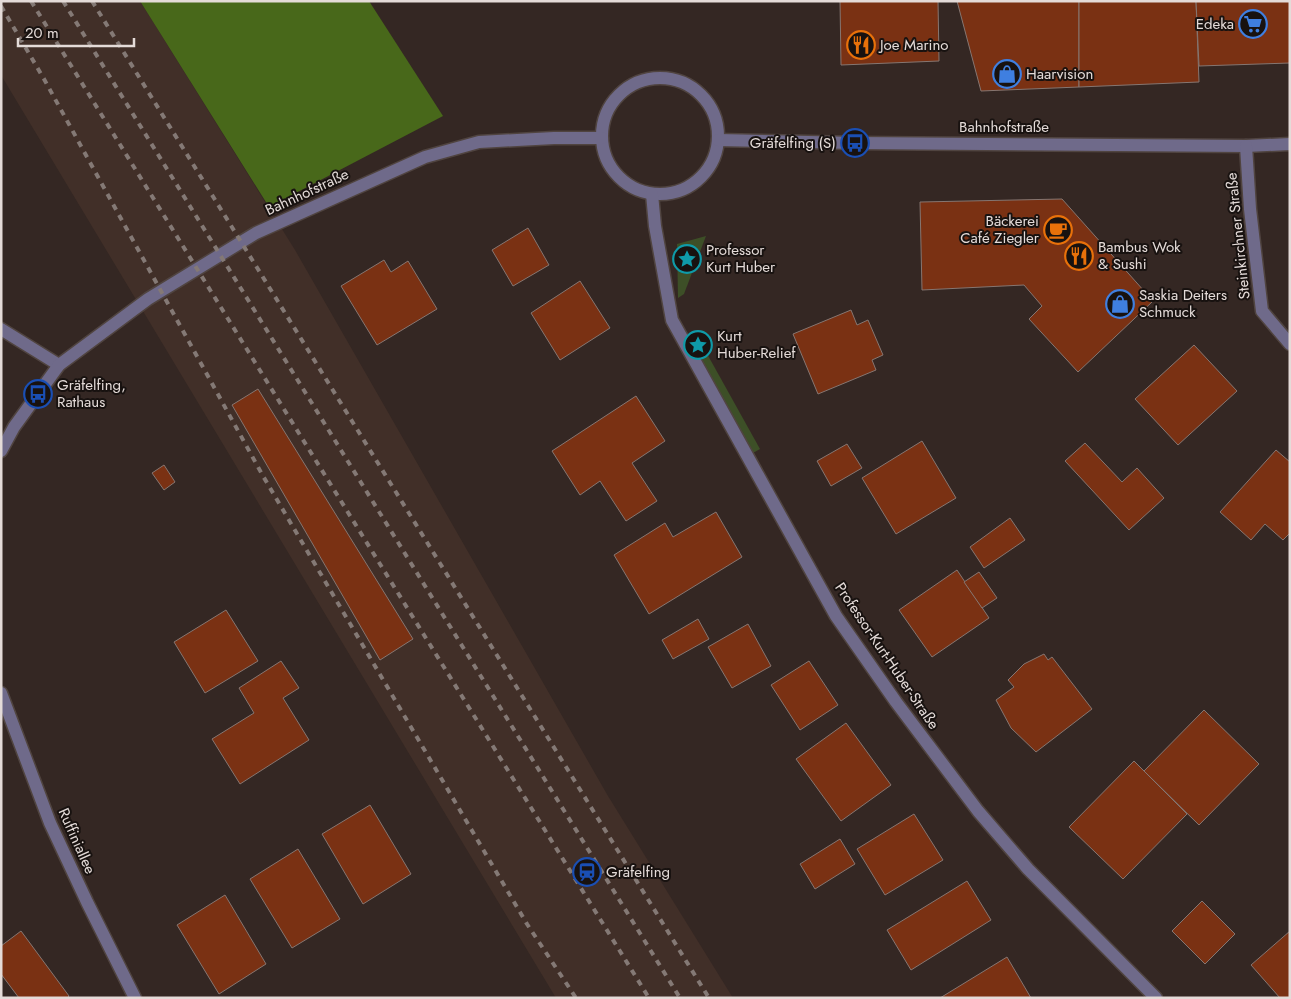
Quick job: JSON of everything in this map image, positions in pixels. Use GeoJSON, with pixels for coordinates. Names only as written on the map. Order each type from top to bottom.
{"type":"FeatureCollection","features":[{"type":"Feature","properties":{"kind":"street"},"geometry":{"type":"LineString","coordinates":[[662,77],[685,83],[704,97],[715,117],[718,140],[714,158],[704,174],[688,186],[671,193],[652,194],[633,188],[617,175],[606,158],[602,138],[604,119],[612,102],[626,88],[643,80],[662,77]]}},
{"type":"Feature","properties":{"kind":"street","name":"Bahnhofstraße"},"geometry":{"type":"LineString","coordinates":[[59,365],[148,299],[256,233],[425,156],[479,142],[554,138],[602,138]]}},
{"type":"Feature","properties":{"kind":"street","name":"Bahnhofstraße"},"geometry":{"type":"LineString","coordinates":[[718,140],[855,144],[1246,146],[1290,144]]}},
{"type":"Feature","properties":{"kind":"street","name":"Steinkirchner Straße"},"geometry":{"type":"LineString","coordinates":[[1246,146],[1250,209],[1262,312],[1290,344]]}},
{"type":"Feature","properties":{"kind":"street","name":"Professor-Kurt-Huber-Straße"},"geometry":{"type":"LineString","coordinates":[[652,194],[655,226],[672,320],[836,616],[896,702],[978,811],[1028,869],[1156,998]]}},
{"type":"Feature","properties":{"kind":"street"},"geometry":{"type":"LineString","coordinates":[[1,329],[59,365],[14,428],[1,451]]}},
{"type":"Feature","properties":{"kind":"street","name":"Ruffiniallee"},"geometry":{"type":"LineString","coordinates":[[1,693],[50,822],[135,998]]}},
{"type":"Feature","properties":{"kind":"shaded area"},"geometry":{"type":"Polygon","coordinates":[[[1,1],[140,1],[295,250],[608,796],[733,998],[556,998],[1,75],[1,1]]]}},
{"type":"Feature","properties":{"kind":"green space"},"geometry":{"type":"Polygon","coordinates":[[[140,1],[369,1],[443,116],[269,207],[140,1]]]}},
{"type":"Feature","properties":{"kind":"green space"},"geometry":{"type":"Polygon","coordinates":[[[706,236],[684,294],[678,298],[677,244],[706,236]]]}},
{"type":"Feature","properties":{"kind":"green space"},"geometry":{"type":"Polygon","coordinates":[[[701,343],[760,449],[753,453],[694,347],[701,343]]]}},
{"type":"Feature","properties":{"kind":"building"},"geometry":{"type":"Polygon","coordinates":[[[840,1],[938,1],[939,61],[841,65],[840,1]]]}},
{"type":"Feature","properties":{"kind":"building"},"geometry":{"type":"Polygon","coordinates":[[[957,1],[1079,1],[1079,87],[981,91],[957,1]]]}},
{"type":"Feature","properties":{"kind":"building"},"geometry":{"type":"Polygon","coordinates":[[[1079,1],[1196,1],[1199,82],[1079,87],[1079,1]]]}},
{"type":"Feature","properties":{"kind":"building"},"geometry":{"type":"Polygon","coordinates":[[[1196,1],[1290,1],[1290,63],[1199,66],[1196,1]]]}},
{"type":"Feature","properties":{"kind":"building"},"geometry":{"type":"Polygon","coordinates":[[[1062,199],[1153,301],[1078,372],[1029,319],[1042,306],[1024,285],[922,290],[920,202],[1062,199]]]}},
{"type":"Feature","properties":{"kind":"building"},"geometry":{"type":"Polygon","coordinates":[[[528,228],[549,265],[513,286],[492,250],[528,228]]]}},
{"type":"Feature","properties":{"kind":"building"},"geometry":{"type":"Polygon","coordinates":[[[384,260],[391,272],[408,261],[437,309],[377,345],[341,286],[384,260]]]}},
{"type":"Feature","properties":{"kind":"building"},"geometry":{"type":"Polygon","coordinates":[[[580,281],[610,328],[560,360],[531,313],[580,281]]]}},
{"type":"Feature","properties":{"kind":"building"},"geometry":{"type":"Polygon","coordinates":[[[851,310],[857,325],[868,320],[883,355],[872,360],[876,370],[818,394],[793,334],[851,310]]]}},
{"type":"Feature","properties":{"kind":"building"},"geometry":{"type":"Polygon","coordinates":[[[1194,345],[1237,391],[1178,445],[1135,399],[1194,345]]]}},
{"type":"Feature","properties":{"kind":"building"},"geometry":{"type":"Polygon","coordinates":[[[258,389],[413,639],[380,660],[232,405],[258,389]]]}},
{"type":"Feature","properties":{"kind":"building"},"geometry":{"type":"Polygon","coordinates":[[[636,396],[665,441],[632,463],[657,501],[626,521],[600,481],[580,495],[552,451],[636,396]]]}},
{"type":"Feature","properties":{"kind":"building"},"geometry":{"type":"Polygon","coordinates":[[[922,441],[956,498],[896,534],[862,478],[922,441]]]}},
{"type":"Feature","properties":{"kind":"building"},"geometry":{"type":"Polygon","coordinates":[[[1085,443],[1122,482],[1137,468],[1164,498],[1129,530],[1065,461],[1085,443]]]}},
{"type":"Feature","properties":{"kind":"building"},"geometry":{"type":"Polygon","coordinates":[[[847,444],[862,468],[831,486],[817,461],[847,444]]]}},
{"type":"Feature","properties":{"kind":"building"},"geometry":{"type":"Polygon","coordinates":[[[1276,450],[1290,462],[1290,533],[1283,540],[1265,524],[1251,540],[1220,512],[1276,450]]]}},
{"type":"Feature","properties":{"kind":"building"},"geometry":{"type":"Polygon","coordinates":[[[164,465],[175,482],[164,490],[152,473],[164,465]]]}},
{"type":"Feature","properties":{"kind":"building"},"geometry":{"type":"Polygon","coordinates":[[[716,512],[742,557],[649,614],[614,555],[665,523],[673,537],[716,512]]]}},
{"type":"Feature","properties":{"kind":"building"},"geometry":{"type":"Polygon","coordinates":[[[1010,518],[1025,540],[984,568],[970,547],[1010,518]]]}},
{"type":"Feature","properties":{"kind":"building"},"geometry":{"type":"Polygon","coordinates":[[[957,570],[989,618],[932,657],[899,610],[957,570]]]}},
{"type":"Feature","properties":{"kind":"building"},"geometry":{"type":"Polygon","coordinates":[[[979,572],[997,598],[982,608],[964,582],[979,572]]]}},
{"type":"Feature","properties":{"kind":"building"},"geometry":{"type":"Polygon","coordinates":[[[226,610],[258,661],[205,693],[174,642],[226,610]]]}},
{"type":"Feature","properties":{"kind":"building"},"geometry":{"type":"Polygon","coordinates":[[[698,619],[709,639],[673,659],[662,640],[698,619]]]}},
{"type":"Feature","properties":{"kind":"building"},"geometry":{"type":"Polygon","coordinates":[[[748,624],[771,666],[732,688],[708,647],[748,624]]]}},
{"type":"Feature","properties":{"kind":"building"},"geometry":{"type":"Polygon","coordinates":[[[1044,654],[1048,660],[1052,657],[1092,709],[1036,752],[1011,728],[996,700],[1014,687],[1008,680],[1024,664],[1044,654]]]}},
{"type":"Feature","properties":{"kind":"building"},"geometry":{"type":"Polygon","coordinates":[[[281,661],[299,688],[283,698],[309,740],[240,784],[212,739],[254,713],[239,688],[281,661]]]}},
{"type":"Feature","properties":{"kind":"building"},"geometry":{"type":"Polygon","coordinates":[[[809,661],[838,705],[800,730],[771,685],[809,661]]]}},
{"type":"Feature","properties":{"kind":"building"},"geometry":{"type":"Polygon","coordinates":[[[1204,710],[1259,764],[1199,825],[1144,771],[1204,710]]]}},
{"type":"Feature","properties":{"kind":"building"},"geometry":{"type":"Polygon","coordinates":[[[846,723],[891,785],[841,821],[796,759],[846,723]]]}},
{"type":"Feature","properties":{"kind":"building"},"geometry":{"type":"Polygon","coordinates":[[[1134,761],[1187,814],[1123,879],[1069,827],[1134,761]]]}},
{"type":"Feature","properties":{"kind":"building"},"geometry":{"type":"Polygon","coordinates":[[[370,805],[411,874],[363,904],[322,834],[370,805]]]}},
{"type":"Feature","properties":{"kind":"building"},"geometry":{"type":"Polygon","coordinates":[[[914,814],[943,860],[885,895],[857,849],[914,814]]]}},
{"type":"Feature","properties":{"kind":"building"},"geometry":{"type":"Polygon","coordinates":[[[840,839],[855,864],[815,889],[800,864],[840,839]]]}},
{"type":"Feature","properties":{"kind":"building"},"geometry":{"type":"Polygon","coordinates":[[[298,849],[340,919],[292,948],[250,879],[298,849]]]}},
{"type":"Feature","properties":{"kind":"building"},"geometry":{"type":"Polygon","coordinates":[[[967,881],[991,920],[911,970],[887,930],[967,881]]]}},
{"type":"Feature","properties":{"kind":"building"},"geometry":{"type":"Polygon","coordinates":[[[225,895],[266,964],[219,994],[177,925],[225,895]]]}},
{"type":"Feature","properties":{"kind":"building"},"geometry":{"type":"Polygon","coordinates":[[[1202,901],[1235,934],[1205,964],[1172,931],[1202,901]]]}},
{"type":"Feature","properties":{"kind":"building"},"geometry":{"type":"Polygon","coordinates":[[[21,931],[69,996],[67,998],[19,998],[1,974],[1,946],[21,931]]]}},
{"type":"Feature","properties":{"kind":"building"},"geometry":{"type":"Polygon","coordinates":[[[1290,931],[1290,998],[1280,998],[1251,965],[1290,931]]]}},
{"type":"Feature","properties":{"kind":"building"},"geometry":{"type":"Polygon","coordinates":[[[1007,957],[1031,998],[940,998],[1007,957]]]}},
{"type":"Feature","properties":{"kind":"railway"},"geometry":{"type":"LineString","coordinates":[[31,1],[649,998]]}},
{"type":"Feature","properties":{"kind":"railway"},"geometry":{"type":"LineString","coordinates":[[63,1],[680,998]]}},
{"type":"Feature","properties":{"kind":"railway"},"geometry":{"type":"LineString","coordinates":[[92,1],[709,998]]}},
{"type":"Feature","properties":{"kind":"railway"},"geometry":{"type":"LineString","coordinates":[[1,6],[44,79],[263,476],[527,924],[576,998]]}},
{"type":"Feature","properties":{"kind":"place","name":"Edeka"},"geometry":{"type":"Point","coordinates":[1253,24]}},
{"type":"Feature","properties":{"kind":"place","name":"Joe Marino"},"geometry":{"type":"Point","coordinates":[861,45]}},
{"type":"Feature","properties":{"kind":"place","name":"Haarvision"},"geometry":{"type":"Point","coordinates":[1007,74]}},
{"type":"Feature","properties":{"kind":"place","name":"Gräfelfing (S)"},"geometry":{"type":"Point","coordinates":[855,143]}},
{"type":"Feature","properties":{"kind":"place","name":"Bäckerei Café Ziegler"},"geometry":{"type":"Point","coordinates":[1058,230]}},
{"type":"Feature","properties":{"kind":"place","name":"Bambus Wok & Sushi"},"geometry":{"type":"Point","coordinates":[1079,256]}},
{"type":"Feature","properties":{"kind":"place","name":"Professor Kurt Huber"},"geometry":{"type":"Point","coordinates":[687,259]}},
{"type":"Feature","properties":{"kind":"place","name":"Saskia Deiters Schmuck"},"geometry":{"type":"Point","coordinates":[1120,304]}},
{"type":"Feature","properties":{"kind":"place","name":"Kurt Huber-Relief"},"geometry":{"type":"Point","coordinates":[698,345]}},
{"type":"Feature","properties":{"kind":"place","name":"Gräfelfing, Rathaus"},"geometry":{"type":"Point","coordinates":[38,394]}},
{"type":"Feature","properties":{"kind":"place","name":"Gräfelfing"},"geometry":{"type":"Point","coordinates":[587,872]}}]}
